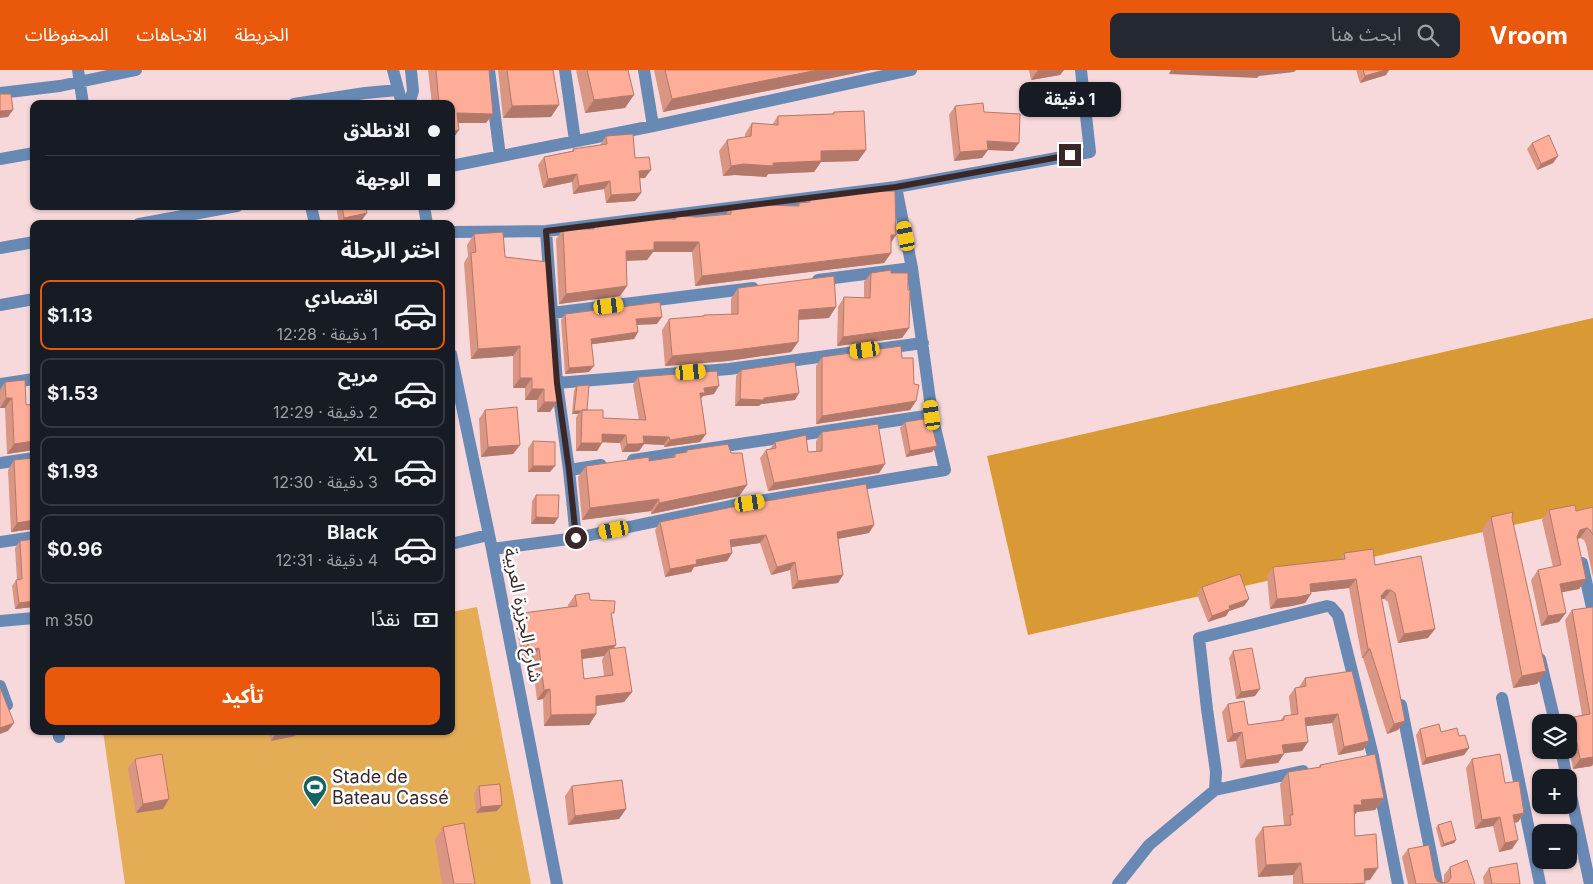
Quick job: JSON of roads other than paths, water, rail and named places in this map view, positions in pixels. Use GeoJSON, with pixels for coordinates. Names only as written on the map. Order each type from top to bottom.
{"type":"FeatureCollection","features":[{"type":"Feature","properties":{"kind":"street"},"geometry":{"type":"LineString","coordinates":[[0,93],[60,86],[79,75],[136,70]]}},
{"type":"Feature","properties":{"kind":"street"},"geometry":{"type":"LineString","coordinates":[[393,70],[401,100]]}},
{"type":"Feature","properties":{"kind":"street"},"geometry":{"type":"LineString","coordinates":[[410,100],[413,91],[411,70]]}},
{"type":"Feature","properties":{"kind":"street"},"geometry":{"type":"LineString","coordinates":[[488,70],[500,156]]}},
{"type":"Feature","properties":{"kind":"street"},"geometry":{"type":"LineString","coordinates":[[565,70],[575,141]]}},
{"type":"Feature","properties":{"kind":"street"},"geometry":{"type":"LineString","coordinates":[[644,70],[653,126]]}},
{"type":"Feature","properties":{"kind":"street"},"geometry":{"type":"LineString","coordinates":[[455,165],[653,126],[910,70]]}},
{"type":"Feature","properties":{"kind":"street"},"geometry":{"type":"LineString","coordinates":[[455,232],[546,231],[896,187],[1090,152],[1081,70]]}},
{"type":"Feature","properties":{"kind":"street"},"geometry":{"type":"LineString","coordinates":[[79,75],[82,100]]}},
{"type":"Feature","properties":{"kind":"street"},"geometry":{"type":"LineString","coordinates":[[320,100],[398,90]]}},
{"type":"Feature","properties":{"kind":"street"},"geometry":{"type":"LineString","coordinates":[[0,159],[30,154]]}},
{"type":"Feature","properties":{"kind":"street"},"geometry":{"type":"LineString","coordinates":[[492,549],[576,538],[730,506],[946,470],[932,415],[912,268],[896,187]]}},
{"type":"Feature","properties":{"kind":"street"},"geometry":{"type":"LineString","coordinates":[[160,220],[215,210]]}},
{"type":"Feature","properties":{"kind":"street"},"geometry":{"type":"LineString","coordinates":[[546,231],[557,383],[576,538]]}},
{"type":"Feature","properties":{"kind":"street"},"geometry":{"type":"LineString","coordinates":[[0,248],[30,243]]}},
{"type":"Feature","properties":{"kind":"street"},"geometry":{"type":"LineString","coordinates":[[805,281],[912,268]]}},
{"type":"Feature","properties":{"kind":"street"},"geometry":{"type":"LineString","coordinates":[[552,313],[766,286]]}},
{"type":"Feature","properties":{"kind":"street"},"geometry":{"type":"LineString","coordinates":[[0,305],[30,300]]}},
{"type":"Feature","properties":{"kind":"street"},"geometry":{"type":"LineString","coordinates":[[557,383],[729,369],[923,343]]}},
{"type":"Feature","properties":{"kind":"street","name":"شارع الجزيرة العربية"},"geometry":{"type":"LineString","coordinates":[[455,374],[492,549],[557,884]]}},
{"type":"Feature","properties":{"kind":"street"},"geometry":{"type":"LineString","coordinates":[[0,384],[30,380]]}},
{"type":"Feature","properties":{"kind":"street"},"geometry":{"type":"LineString","coordinates":[[569,470],[932,415]]}},
{"type":"Feature","properties":{"kind":"street"},"geometry":{"type":"LineString","coordinates":[[0,463],[30,459]]}},
{"type":"Feature","properties":{"kind":"street"},"geometry":{"type":"LineString","coordinates":[[455,543],[488,535]]}},
{"type":"Feature","properties":{"kind":"street"},"geometry":{"type":"LineString","coordinates":[[0,542],[30,538]]}},
{"type":"Feature","properties":{"kind":"street"},"geometry":{"type":"LineString","coordinates":[[1578,546],[1593,612]]}},
{"type":"Feature","properties":{"kind":"street"},"geometry":{"type":"LineString","coordinates":[[1215,790],[1216,772],[1199,638],[1327,606],[1331,607],[1338,615],[1368,757],[1398,884]]}},
{"type":"Feature","properties":{"kind":"street"},"geometry":{"type":"LineString","coordinates":[[0,621],[30,621]]}},
{"type":"Feature","properties":{"kind":"street"},"geometry":{"type":"LineString","coordinates":[[1537,645],[1553,714]]}},
{"type":"Feature","properties":{"kind":"street"},"geometry":{"type":"LineString","coordinates":[[0,686],[6,706]]}},
{"type":"Feature","properties":{"kind":"street"},"geometry":{"type":"LineString","coordinates":[[1399,693],[1437,884]]}},
{"type":"Feature","properties":{"kind":"street"},"geometry":{"type":"LineString","coordinates":[[1502,698],[1540,884]]}},
{"type":"Feature","properties":{"kind":"street"},"geometry":{"type":"LineString","coordinates":[[1118,884],[1148,845],[1215,790],[1317,768]]}},
{"type":"Feature","properties":{"kind":"street"},"geometry":{"type":"LineString","coordinates":[[1575,814],[1590,884]]}},
{"type":"Feature","properties":{"kind":"place","name":"Stade de Bateau Cassé"},"geometry":{"type":"Point","coordinates":[315,808]}}]}
